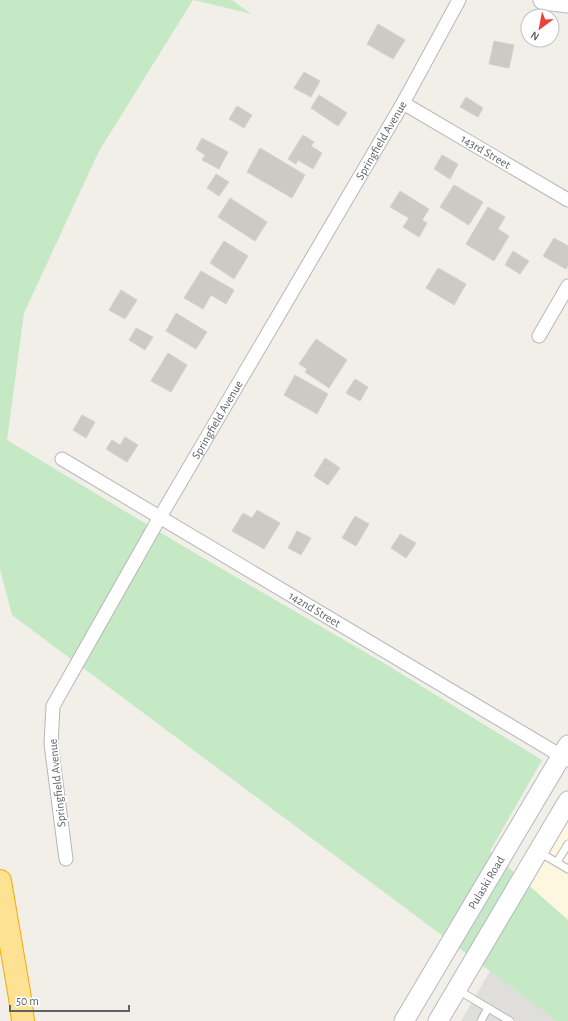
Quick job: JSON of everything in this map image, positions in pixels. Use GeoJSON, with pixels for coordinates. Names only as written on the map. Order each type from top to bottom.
{"type":"FeatureCollection","features":[{"type":"Feature","properties":{"kind":"highway"},"geometry":{"type":"LineString","coordinates":[[0,881],[23,1021]]}},
{"type":"Feature","properties":{"kind":"main road"},"geometry":{"type":"LineString","coordinates":[[543,0],[568,3]]}},
{"type":"Feature","properties":{"kind":"main road","name":"Pulaski Road"},"geometry":{"type":"LineString","coordinates":[[404,1021],[566,753]]}},
{"type":"Feature","properties":{"kind":"main road"},"geometry":{"type":"LineString","coordinates":[[438,1021],[538,851],[565,812]]}},
{"type":"Feature","properties":{"kind":"street","name":"Springfield Avenue"},"geometry":{"type":"LineString","coordinates":[[66,859],[51,744],[53,706],[160,517],[403,103],[459,0]]}},
{"type":"Feature","properties":{"kind":"street","name":"143rd Street"},"geometry":{"type":"LineString","coordinates":[[403,103],[568,200]]}},
{"type":"Feature","properties":{"kind":"street"},"geometry":{"type":"LineString","coordinates":[[539,336],[568,286]]}},
{"type":"Feature","properties":{"kind":"street","name":"142nd Street"},"geometry":{"type":"LineString","coordinates":[[62,459],[566,753]]}},
{"type":"Feature","properties":{"kind":"lane"},"geometry":{"type":"LineString","coordinates":[[557,862],[568,844]]}},
{"type":"Feature","properties":{"kind":"lane"},"geometry":{"type":"LineString","coordinates":[[538,851],[568,869]]}},
{"type":"Feature","properties":{"kind":"lane"},"geometry":{"type":"LineString","coordinates":[[457,990],[510,1021]]}},
{"type":"Feature","properties":{"kind":"lane"},"geometry":{"type":"LineString","coordinates":[[481,1021],[488,1008]]}},
{"type":"Feature","properties":{"kind":"shaded area"},"geometry":{"type":"Polygon","coordinates":[[[568,819],[568,920],[529,886],[568,819]]]}},
{"type":"Feature","properties":{"kind":"shaded area"},"geometry":{"type":"Polygon","coordinates":[[[490,971],[553,1017],[557,1021],[461,1021],[490,971]]]}},
{"type":"Feature","properties":{"kind":"green space"},"geometry":{"type":"Polygon","coordinates":[[[0,0],[193,0],[99,151],[24,313],[7,440],[176,542],[387,665],[542,760],[490,851],[568,920],[568,1021],[557,1021],[12,615],[0,569],[0,0]]]}},
{"type":"Feature","properties":{"kind":"green space"},"geometry":{"type":"Polygon","coordinates":[[[194,0],[232,0],[251,14],[194,0]]]}},
{"type":"Feature","properties":{"kind":"building"},"geometry":{"type":"Polygon","coordinates":[[[378,24],[405,40],[393,59],[367,44],[378,24]]]}},
{"type":"Feature","properties":{"kind":"building"},"geometry":{"type":"Polygon","coordinates":[[[494,41],[514,45],[509,68],[489,64],[494,41]]]}},
{"type":"Feature","properties":{"kind":"building"},"geometry":{"type":"Polygon","coordinates":[[[304,72],[320,81],[311,97],[294,88],[304,72]]]}},
{"type":"Feature","properties":{"kind":"building"},"geometry":{"type":"Polygon","coordinates":[[[319,95],[347,113],[338,126],[311,108],[319,95]]]}},
{"type":"Feature","properties":{"kind":"building"},"geometry":{"type":"Polygon","coordinates":[[[466,97],[483,108],[478,117],[460,107],[466,97]]]}},
{"type":"Feature","properties":{"kind":"building"},"geometry":{"type":"Polygon","coordinates":[[[237,106],[252,115],[244,128],[229,119],[237,106]]]}},
{"type":"Feature","properties":{"kind":"building"},"geometry":{"type":"Polygon","coordinates":[[[303,135],[314,142],[311,146],[322,153],[313,169],[298,160],[296,164],[288,159],[303,135]]]}},
{"type":"Feature","properties":{"kind":"building"},"geometry":{"type":"Polygon","coordinates":[[[202,138],[228,152],[219,169],[202,160],[205,155],[196,149],[202,138]]]}},
{"type":"Feature","properties":{"kind":"building"},"geometry":{"type":"Polygon","coordinates":[[[260,148],[305,175],[292,198],[247,172],[260,148]]]}},
{"type":"Feature","properties":{"kind":"building"},"geometry":{"type":"Polygon","coordinates":[[[442,155],[458,164],[450,179],[434,169],[442,155]]]}},
{"type":"Feature","properties":{"kind":"building"},"geometry":{"type":"Polygon","coordinates":[[[216,174],[229,182],[219,196],[207,188],[216,174]]]}},
{"type":"Feature","properties":{"kind":"building"},"geometry":{"type":"Polygon","coordinates":[[[454,185],[483,202],[469,225],[440,207],[454,185]]]}},
{"type":"Feature","properties":{"kind":"building"},"geometry":{"type":"Polygon","coordinates":[[[400,191],[429,209],[422,220],[427,223],[419,237],[403,227],[409,218],[390,207],[400,191]]]}},
{"type":"Feature","properties":{"kind":"building"},"geometry":{"type":"Polygon","coordinates":[[[230,198],[267,222],[255,241],[218,217],[230,198]]]}},
{"type":"Feature","properties":{"kind":"building"},"geometry":{"type":"Polygon","coordinates":[[[488,207],[505,217],[498,229],[509,236],[494,261],[466,244],[488,207]]]}},
{"type":"Feature","properties":{"kind":"building"},"geometry":{"type":"Polygon","coordinates":[[[554,238],[568,246],[568,266],[566,269],[543,256],[554,238]]]}},
{"type":"Feature","properties":{"kind":"building"},"geometry":{"type":"Polygon","coordinates":[[[224,241],[248,256],[234,279],[210,263],[224,241]]]}},
{"type":"Feature","properties":{"kind":"building"},"geometry":{"type":"Polygon","coordinates":[[[513,251],[529,261],[520,274],[505,265],[513,251]]]}},
{"type":"Feature","properties":{"kind":"building"},"geometry":{"type":"Polygon","coordinates":[[[438,268],[466,284],[454,305],[426,288],[438,268]]]}},
{"type":"Feature","properties":{"kind":"building"},"geometry":{"type":"Polygon","coordinates":[[[201,271],[234,290],[226,304],[211,295],[203,309],[184,298],[201,271]]]}},
{"type":"Feature","properties":{"kind":"building"},"geometry":{"type":"Polygon","coordinates":[[[121,290],[137,300],[125,319],[109,310],[121,290]]]}},
{"type":"Feature","properties":{"kind":"building"},"geometry":{"type":"Polygon","coordinates":[[[176,313],[207,332],[196,349],[166,331],[176,313]]]}},
{"type":"Feature","properties":{"kind":"building"},"geometry":{"type":"Polygon","coordinates":[[[136,328],[153,337],[145,350],[129,340],[136,328]]]}},
{"type":"Feature","properties":{"kind":"building"},"geometry":{"type":"Polygon","coordinates":[[[316,339],[347,360],[329,388],[305,372],[307,369],[299,364],[316,339]]]}},
{"type":"Feature","properties":{"kind":"building"},"geometry":{"type":"Polygon","coordinates":[[[168,353],[187,365],[171,392],[151,381],[168,353]]]}},
{"type":"Feature","properties":{"kind":"building"},"geometry":{"type":"Polygon","coordinates":[[[295,375],[328,394],[317,414],[284,395],[295,375]]]}},
{"type":"Feature","properties":{"kind":"building"},"geometry":{"type":"Polygon","coordinates":[[[355,379],[368,387],[360,401],[346,393],[355,379]]]}},
{"type":"Feature","properties":{"kind":"building"},"geometry":{"type":"Polygon","coordinates":[[[82,415],[95,422],[86,438],[73,430],[82,415]]]}},
{"type":"Feature","properties":{"kind":"building"},"geometry":{"type":"Polygon","coordinates":[[[125,437],[138,445],[127,462],[106,449],[112,440],[120,445],[125,437]]]}},
{"type":"Feature","properties":{"kind":"building"},"geometry":{"type":"Polygon","coordinates":[[[325,458],[340,468],[328,485],[314,476],[325,458]]]}},
{"type":"Feature","properties":{"kind":"building"},"geometry":{"type":"Polygon","coordinates":[[[257,510],[280,523],[264,549],[232,531],[243,513],[252,518],[257,510]]]}},
{"type":"Feature","properties":{"kind":"building"},"geometry":{"type":"Polygon","coordinates":[[[355,516],[369,524],[356,546],[342,538],[355,516]]]}},
{"type":"Feature","properties":{"kind":"building"},"geometry":{"type":"Polygon","coordinates":[[[297,531],[311,538],[301,555],[288,548],[297,531]]]}},
{"type":"Feature","properties":{"kind":"building"},"geometry":{"type":"Polygon","coordinates":[[[400,534],[416,543],[406,558],[391,548],[400,534]]]}}]}
